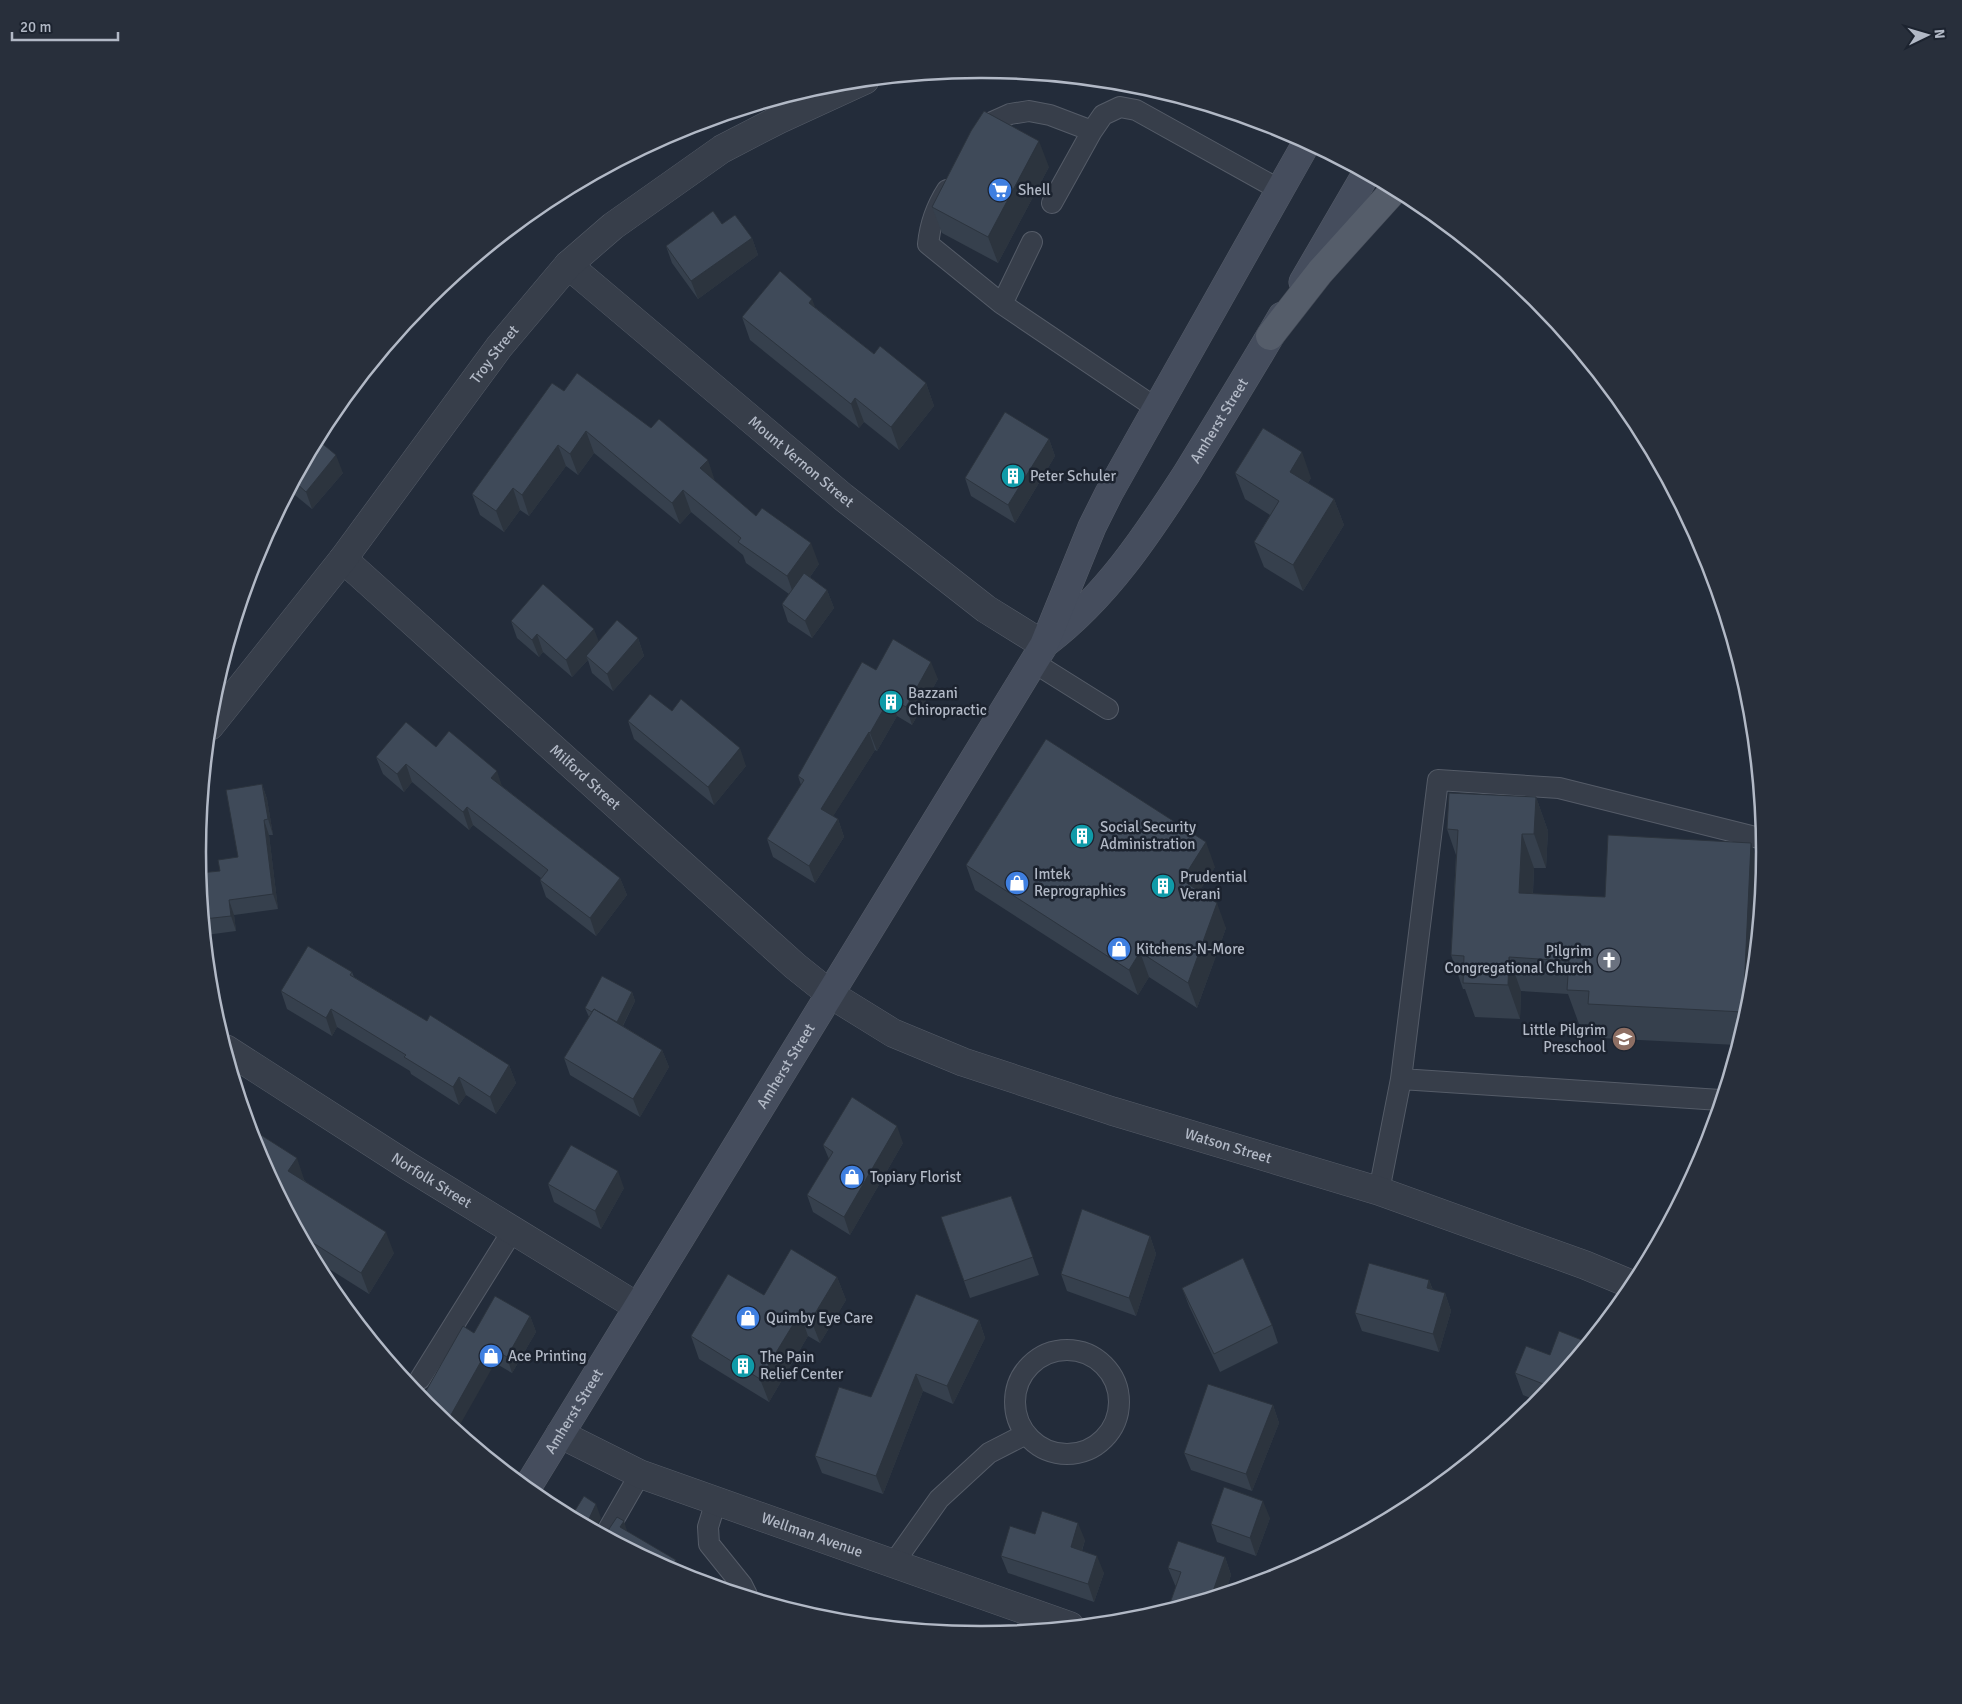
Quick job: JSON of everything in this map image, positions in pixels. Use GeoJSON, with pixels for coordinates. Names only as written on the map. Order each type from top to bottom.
{"type":"FeatureCollection","features":[{"type":"Feature","properties":{"kind":"main road","name":"Amherst Street"},"geometry":{"type":"LineString","coordinates":[[531,1481],[1038,653],[1092,527],[1156,408],[1304,148]]}},
{"type":"Feature","properties":{"kind":"main road","name":"Amherst Street"},"geometry":{"type":"LineString","coordinates":[[1038,653],[1092,603],[1133,553],[1192,464],[1363,178]]}},
{"type":"Feature","properties":{"kind":"main road"},"geometry":{"type":"LineString","coordinates":[[1270,336],[1320,272],[1390,195]]}},
{"type":"Feature","properties":{"kind":"street","name":"Troy Street"},"geometry":{"type":"LineString","coordinates":[[219,715],[343,559],[498,347],[568,265],[613,226],[722,149],[778,120],[844,90]]}},
{"type":"Feature","properties":{"kind":"street","name":"Mount Vernon Street"},"geometry":{"type":"LineString","coordinates":[[568,265],[843,498],[986,609],[1038,653]]}},
{"type":"Feature","properties":{"kind":"street","name":"Milford Street"},"geometry":{"type":"LineString","coordinates":[[343,559],[795,966],[830,994]]}},
{"type":"Feature","properties":{"kind":"street","name":"Watson Street"},"geometry":{"type":"LineString","coordinates":[[830,994],[892,1033],[963,1062],[1112,1111],[1380,1191],[1585,1265],[1625,1282]]}},
{"type":"Feature","properties":{"kind":"street","name":"Norfolk Street"},"geometry":{"type":"LineString","coordinates":[[234,1054],[366,1140],[638,1306]]}},
{"type":"Feature","properties":{"kind":"street","name":"Wellman Avenue"},"geometry":{"type":"LineString","coordinates":[[560,1434],[640,1474],[1059,1622]]}},
{"type":"Feature","properties":{"kind":"lane"},"geometry":{"type":"LineString","coordinates":[[1052,203],[1103,115],[1120,106],[1136,110],[1280,190]]}},
{"type":"Feature","properties":{"kind":"lane"},"geometry":{"type":"LineString","coordinates":[[971,149],[990,123],[1010,114],[1029,111],[1050,115],[1092,131]]}},
{"type":"Feature","properties":{"kind":"lane"},"geometry":{"type":"LineString","coordinates":[[957,172],[938,203],[930,226],[928,244],[1002,304],[1156,408]]}},
{"type":"Feature","properties":{"kind":"lane"},"geometry":{"type":"LineString","coordinates":[[1002,304],[1032,242]]}},
{"type":"Feature","properties":{"kind":"lane"},"geometry":{"type":"LineString","coordinates":[[1038,653],[1108,709]]}},
{"type":"Feature","properties":{"kind":"lane"},"geometry":{"type":"LineString","coordinates":[[1380,1191],[1401,1079],[1438,780],[1559,788],[1755,837]]}},
{"type":"Feature","properties":{"kind":"lane"},"geometry":{"type":"LineString","coordinates":[[1401,1079],[1714,1100]]}},
{"type":"Feature","properties":{"kind":"lane"},"geometry":{"type":"LineString","coordinates":[[420,1379],[513,1230]]}},
{"type":"Feature","properties":{"kind":"lane"},"geometry":{"type":"LineString","coordinates":[[1072,1350],[1089,1354],[1104,1364],[1114,1378],[1119,1394],[1118,1412],[1113,1428],[1102,1441],[1088,1450],[1071,1454],[1054,1452],[1038,1446],[1026,1434],[1018,1418],[1015,1401],[1018,1384],[1026,1369],[1039,1357],[1055,1351],[1072,1350]]}},
{"type":"Feature","properties":{"kind":"lane"},"geometry":{"type":"LineString","coordinates":[[893,1564],[939,1500],[989,1453],[1026,1434]]}},
{"type":"Feature","properties":{"kind":"lane"},"geometry":{"type":"LineString","coordinates":[[608,1530],[640,1474]]}},
{"type":"Feature","properties":{"kind":"lane"},"geometry":{"type":"LineString","coordinates":[[716,1501],[708,1527],[709,1544],[744,1589]]}},
{"type":"Feature","properties":{"kind":"building"},"geometry":{"type":"Polygon","coordinates":[[[984,111],[1039,141],[988,237],[932,207],[971,131],[984,111]]]}},
{"type":"Feature","properties":{"kind":"building"},"geometry":{"type":"Polygon","coordinates":[[[713,211],[722,224],[735,215],[752,238],[691,281],[666,246],[713,211]]]}},
{"type":"Feature","properties":{"kind":"building"},"geometry":{"type":"Polygon","coordinates":[[[780,271],[812,299],[809,303],[874,354],[880,346],[926,383],[891,427],[855,398],[851,404],[742,317],[780,271]]]}},
{"type":"Feature","properties":{"kind":"building"},"geometry":{"type":"Polygon","coordinates":[[[577,373],[651,428],[659,419],[708,460],[700,468],[756,516],[762,508],[811,543],[787,576],[738,542],[741,538],[683,490],[672,503],[586,431],[570,454],[558,445],[522,495],[513,488],[496,511],[472,494],[552,383],[564,391],[577,373]]]}},
{"type":"Feature","properties":{"kind":"building","name":"Peter Schuler"},"geometry":{"type":"Polygon","coordinates":[[[1005,412],[1049,439],[1008,505],[965,478],[1005,412]]]}},
{"type":"Feature","properties":{"kind":"building"},"geometry":{"type":"Polygon","coordinates":[[[1263,428],[1302,452],[1290,472],[1334,499],[1293,565],[1254,542],[1279,501],[1235,473],[1263,428]]]}},
{"type":"Feature","properties":{"kind":"building"},"geometry":{"type":"Polygon","coordinates":[[[323,444],[336,455],[306,492],[299,485],[323,444]]]}},
{"type":"Feature","properties":{"kind":"building"},"geometry":{"type":"Polygon","coordinates":[[[804,573],[827,590],[805,621],[782,604],[804,573]]]}},
{"type":"Feature","properties":{"kind":"building"},"geometry":{"type":"Polygon","coordinates":[[[543,584],[594,629],[566,660],[537,634],[532,640],[511,621],[543,584]]]}},
{"type":"Feature","properties":{"kind":"building"},"geometry":{"type":"Polygon","coordinates":[[[617,620],[638,638],[607,674],[586,656],[617,620]]]}},
{"type":"Feature","properties":{"kind":"building"},"geometry":{"type":"Polygon","coordinates":[[[893,639],[931,662],[906,707],[890,698],[821,809],[838,819],[809,866],[767,839],[804,780],[798,776],[862,662],[876,670],[893,639]]]}},
{"type":"Feature","properties":{"kind":"building"},"geometry":{"type":"Polygon","coordinates":[[[650,694],[672,711],[681,699],[740,748],[708,787],[628,721],[650,694]]]}},
{"type":"Feature","properties":{"kind":"building"},"geometry":{"type":"Polygon","coordinates":[[[406,722],[436,747],[449,731],[497,771],[491,778],[620,878],[590,918],[540,880],[548,870],[467,807],[463,812],[406,764],[397,774],[376,757],[406,722]]]}},
{"type":"Feature","properties":{"kind":"building"},"geometry":{"type":"Polygon","coordinates":[[[1046,739],[1206,842],[1182,880],[1217,903],[1188,983],[1140,952],[1129,970],[966,865],[1046,739]]]}},
{"type":"Feature","properties":{"kind":"building"},"geometry":{"type":"Polygon","coordinates":[[[262,784],[268,819],[264,820],[273,894],[229,900],[231,916],[210,918],[207,872],[220,871],[218,860],[238,857],[226,790],[262,784]]]}},
{"type":"Feature","properties":{"kind":"building","name":"Pilgrim Congregational Church"},"geometry":{"type":"Polygon","coordinates":[[[1449,793],[1536,797],[1534,834],[1522,834],[1519,893],[1605,897],[1608,835],[1751,843],[1744,981],[1739,1012],[1588,1004],[1589,991],[1567,990],[1569,961],[1509,957],[1508,985],[1463,983],[1464,956],[1451,955],[1458,830],[1447,829],[1449,793]]]}},
{"type":"Feature","properties":{"kind":"building"},"geometry":{"type":"Polygon","coordinates":[[[308,946],[352,972],[350,975],[427,1021],[430,1015],[509,1065],[490,1097],[459,1077],[453,1087],[404,1057],[406,1055],[331,1009],[326,1018],[281,991],[308,946]]]}},
{"type":"Feature","properties":{"kind":"building"},"geometry":{"type":"Polygon","coordinates":[[[602,976],[632,992],[617,1022],[594,1009],[592,1012],[585,1008],[602,976]]]}},
{"type":"Feature","properties":{"kind":"building"},"geometry":{"type":"Polygon","coordinates":[[[594,1009],[662,1050],[633,1099],[564,1058],[594,1009]]]}},
{"type":"Feature","properties":{"kind":"building","name":"Topiary Florist"},"geometry":{"type":"Polygon","coordinates":[[[852,1097],[897,1126],[844,1217],[807,1195],[833,1152],[823,1145],[852,1097]]]}},
{"type":"Feature","properties":{"kind":"building"},"geometry":{"type":"Polygon","coordinates":[[[260,1134],[297,1158],[288,1171],[386,1232],[361,1273],[312,1242],[286,1195],[260,1134]]]}},
{"type":"Feature","properties":{"kind":"building"},"geometry":{"type":"Polygon","coordinates":[[[571,1145],[618,1171],[595,1211],[548,1184],[571,1145]]]}},
{"type":"Feature","properties":{"kind":"building"},"geometry":{"type":"Polygon","coordinates":[[[1011,1196],[1033,1257],[964,1281],[941,1217],[1011,1196]]]}},
{"type":"Feature","properties":{"kind":"building"},"geometry":{"type":"Polygon","coordinates":[[[1082,1209],[1150,1236],[1129,1298],[1061,1274],[1082,1209]]]}},
{"type":"Feature","properties":{"kind":"building"},"geometry":{"type":"Polygon","coordinates":[[[791,1249],[837,1277],[811,1320],[800,1313],[760,1379],[691,1336],[728,1274],[764,1295],[791,1249]]]}},
{"type":"Feature","properties":{"kind":"building"},"geometry":{"type":"Polygon","coordinates":[[[1243,1258],[1272,1325],[1214,1354],[1182,1288],[1243,1258]]]}},
{"type":"Feature","properties":{"kind":"building"},"geometry":{"type":"Polygon","coordinates":[[[1369,1263],[1429,1280],[1427,1288],[1445,1293],[1433,1334],[1355,1313],[1369,1263]]]}},
{"type":"Feature","properties":{"kind":"building"},"geometry":{"type":"Polygon","coordinates":[[[916,1294],[979,1320],[947,1386],[916,1374],[876,1476],[815,1456],[839,1387],[871,1397],[916,1294]]]}},
{"type":"Feature","properties":{"kind":"building"},"geometry":{"type":"Polygon","coordinates":[[[495,1296],[530,1316],[507,1357],[489,1347],[450,1416],[426,1392],[463,1326],[474,1333],[495,1296]]]}},
{"type":"Feature","properties":{"kind":"building"},"geometry":{"type":"Polygon","coordinates":[[[1559,1331],[1582,1340],[1544,1384],[1515,1373],[1526,1346],[1550,1355],[1559,1331]]]}},
{"type":"Feature","properties":{"kind":"building"},"geometry":{"type":"Polygon","coordinates":[[[1208,1384],[1273,1405],[1246,1474],[1184,1453],[1208,1384]]]}},
{"type":"Feature","properties":{"kind":"building"},"geometry":{"type":"Polygon","coordinates":[[[1224,1487],[1263,1501],[1250,1538],[1211,1524],[1224,1487]]]}},
{"type":"Feature","properties":{"kind":"building"},"geometry":{"type":"Polygon","coordinates":[[[584,1496],[596,1504],[589,1520],[575,1511],[584,1496]]]}},
{"type":"Feature","properties":{"kind":"building"},"geometry":{"type":"Polygon","coordinates":[[[1042,1511],[1078,1523],[1071,1547],[1097,1556],[1088,1584],[1001,1556],[1010,1526],[1035,1534],[1042,1511]]]}},
{"type":"Feature","properties":{"kind":"building"},"geometry":{"type":"Polygon","coordinates":[[[617,1517],[624,1521],[620,1527],[676,1560],[674,1563],[608,1531],[617,1517]]]}},
{"type":"Feature","properties":{"kind":"building"},"geometry":{"type":"Polygon","coordinates":[[[1178,1541],[1225,1557],[1213,1590],[1170,1603],[1181,1572],[1168,1568],[1178,1541]]]}},
{"type":"Feature","properties":{"kind":"place","name":"Shell"},"geometry":{"type":"Point","coordinates":[1000,190]}},
{"type":"Feature","properties":{"kind":"place","name":"Peter Schuler"},"geometry":{"type":"Point","coordinates":[1013,476]}},
{"type":"Feature","properties":{"kind":"place","name":"Bazzani Chiropractic"},"geometry":{"type":"Point","coordinates":[891,702]}},
{"type":"Feature","properties":{"kind":"place","name":"Social Security Administration"},"geometry":{"type":"Point","coordinates":[1082,836]}},
{"type":"Feature","properties":{"kind":"place","name":"Imtek Reprographics"},"geometry":{"type":"Point","coordinates":[1017,883]}},
{"type":"Feature","properties":{"kind":"place","name":"Prudential Verani"},"geometry":{"type":"Point","coordinates":[1163,886]}},
{"type":"Feature","properties":{"kind":"place","name":"Kitchens-N-More"},"geometry":{"type":"Point","coordinates":[1119,949]}},
{"type":"Feature","properties":{"kind":"place","name":"Pilgrim Congregational Church"},"geometry":{"type":"Point","coordinates":[1609,960]}},
{"type":"Feature","properties":{"kind":"place","name":"Little Pilgrim Preschool"},"geometry":{"type":"Point","coordinates":[1624,1039]}},
{"type":"Feature","properties":{"kind":"place","name":"Topiary Florist"},"geometry":{"type":"Point","coordinates":[852,1177]}},
{"type":"Feature","properties":{"kind":"place","name":"Quimby Eye Care"},"geometry":{"type":"Point","coordinates":[748,1318]}},
{"type":"Feature","properties":{"kind":"place","name":"Ace Printing"},"geometry":{"type":"Point","coordinates":[491,1356]}},
{"type":"Feature","properties":{"kind":"place","name":"The Pain Relief Center"},"geometry":{"type":"Point","coordinates":[743,1366]}}]}
